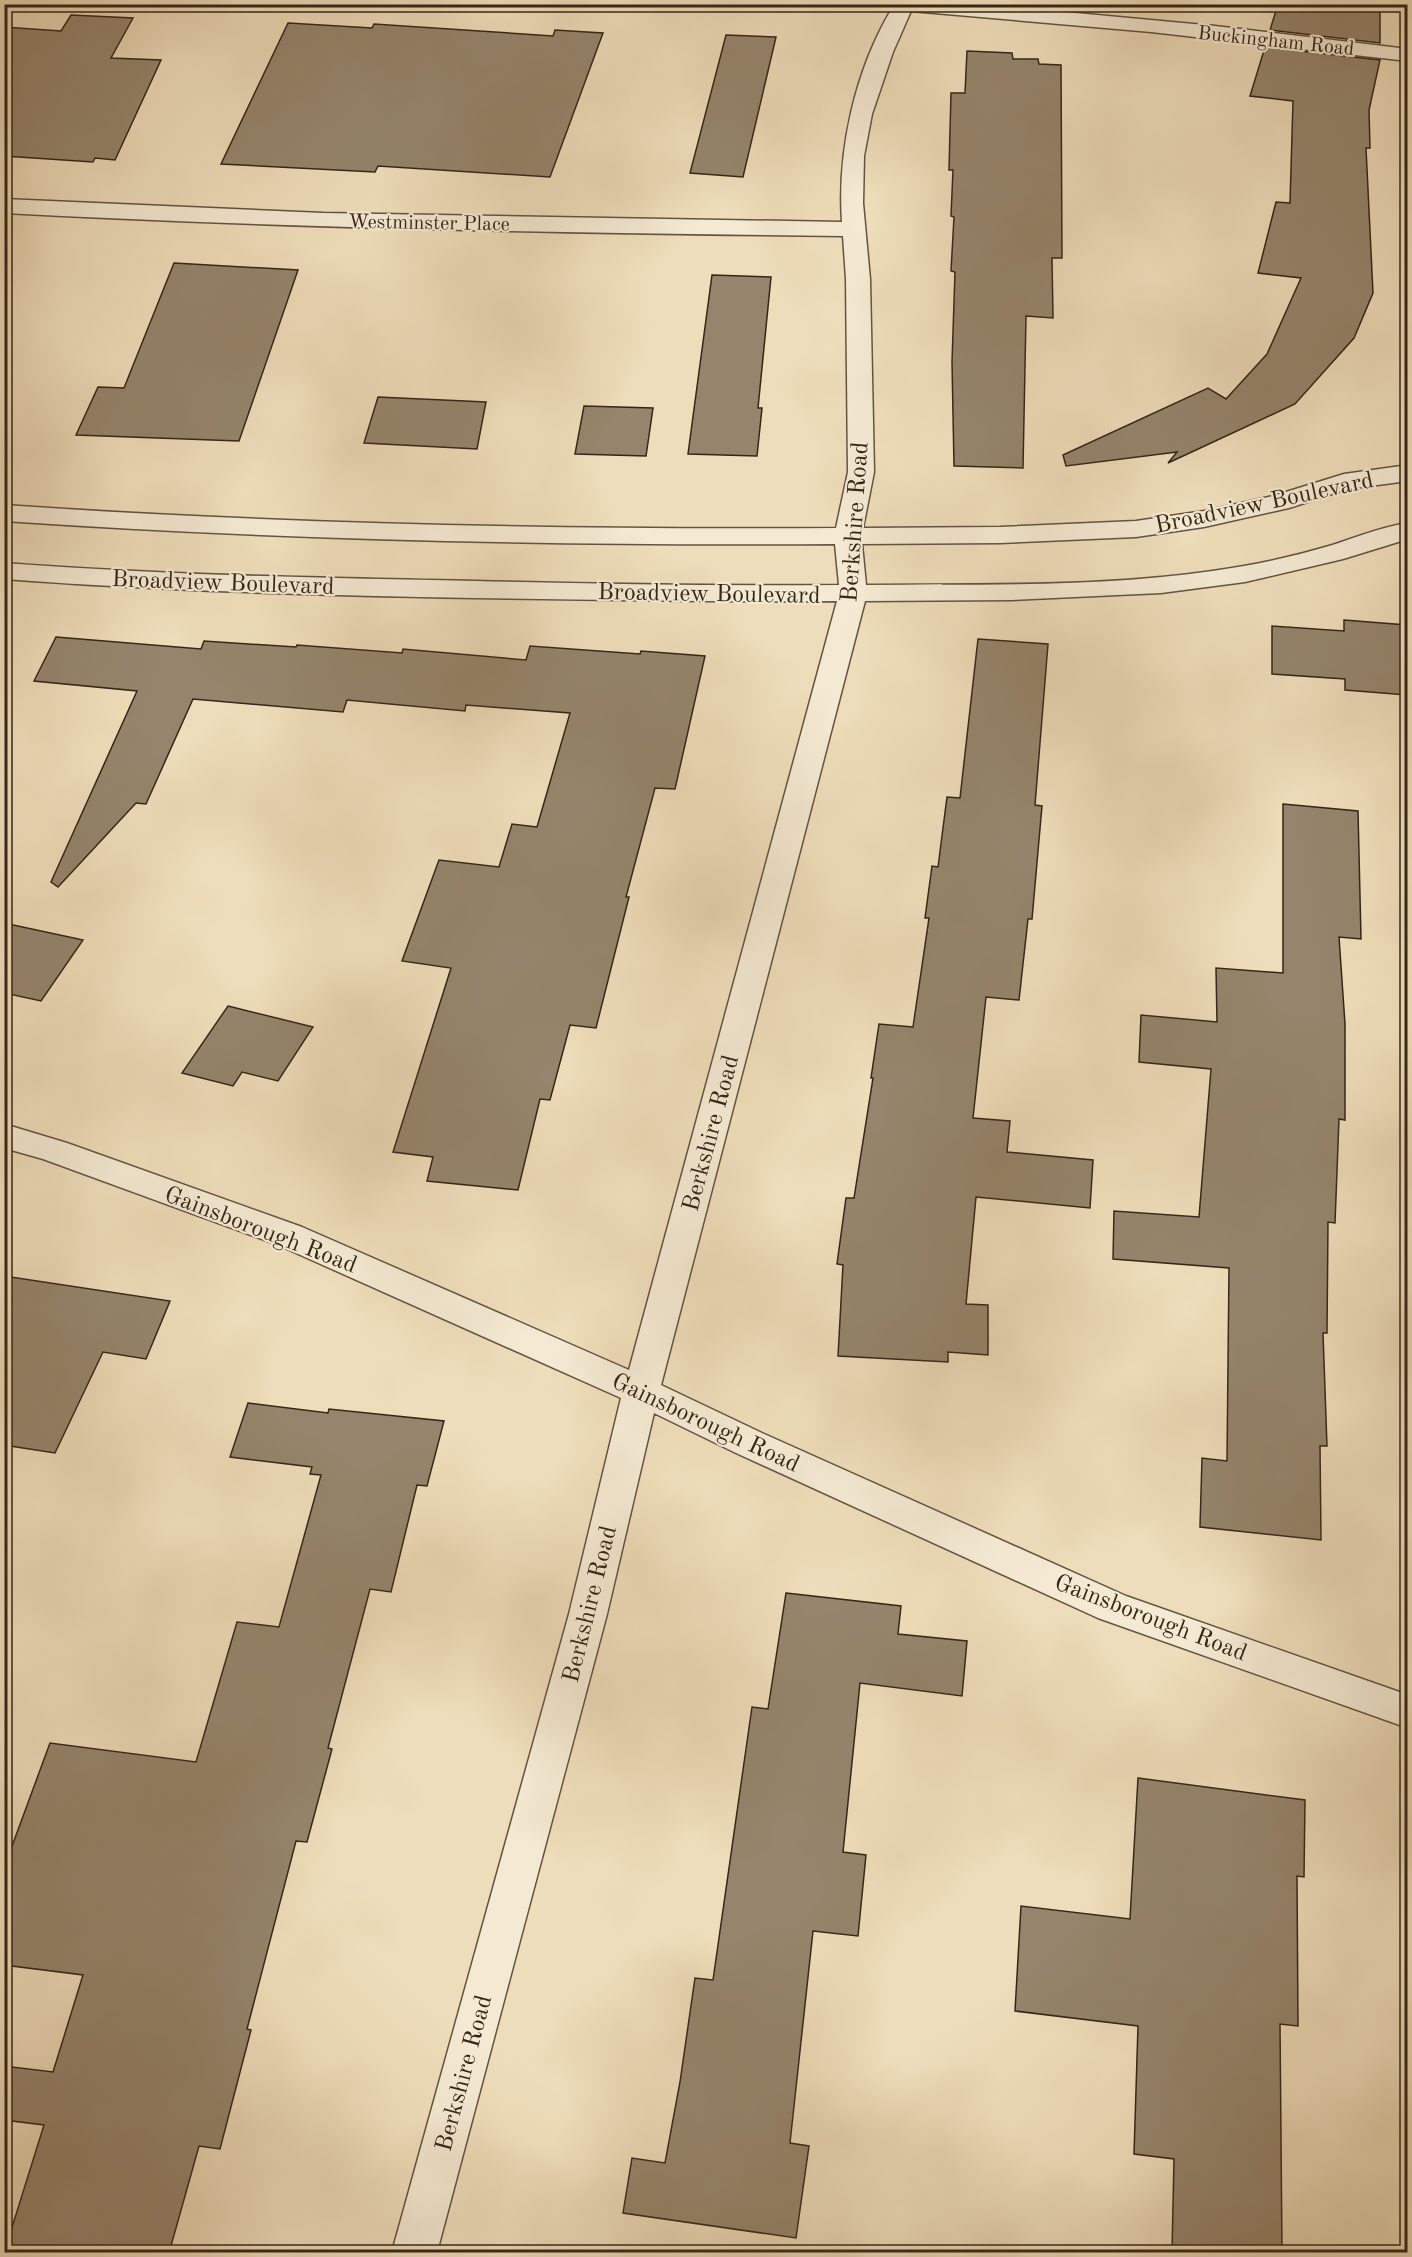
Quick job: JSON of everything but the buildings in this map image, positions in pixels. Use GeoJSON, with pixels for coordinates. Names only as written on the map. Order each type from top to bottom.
{"type":"FeatureCollection","features":[{"type":"Feature","properties":{"kind":"street","name":"Buckingham Road"},"geometry":{"type":"LineString","coordinates":[[894,4],[995,11],[1310,42],[1407,55]]}},
{"type":"Feature","properties":{"kind":"street","name":"Berkshire Road"},"geometry":{"type":"LineString","coordinates":[[414,2253],[588,1614],[641,1391],[853,594],[848,536],[861,472],[858,279],[854,229],[853,156],[861,114],[882,52],[895,21],[905,5]]}},
{"type":"Feature","properties":{"kind":"street","name":"Westminster Place"},"geometry":{"type":"LineString","coordinates":[[4,206],[231,218],[854,229]]}},
{"type":"Feature","properties":{"kind":"street","name":"Broadview Boulevard"},"geometry":{"type":"LineString","coordinates":[[4,513],[108,520],[356,530],[726,537],[1000,534],[1136,529],[1204,519],[1280,502],[1344,482],[1407,473]]}},
{"type":"Feature","properties":{"kind":"street","name":"Broadview Boulevard"},"geometry":{"type":"LineString","coordinates":[[4,571],[85,577],[342,587],[713,594],[1012,592],[1161,585],[1245,574],[1334,553],[1394,533],[1407,531]]}},
{"type":"Feature","properties":{"kind":"street","name":"Gainsborough Road"},"geometry":{"type":"LineString","coordinates":[[4,1136],[55,1150],[290,1236],[641,1391],[749,1443],[1112,1607],[1407,1712]]}}]}
